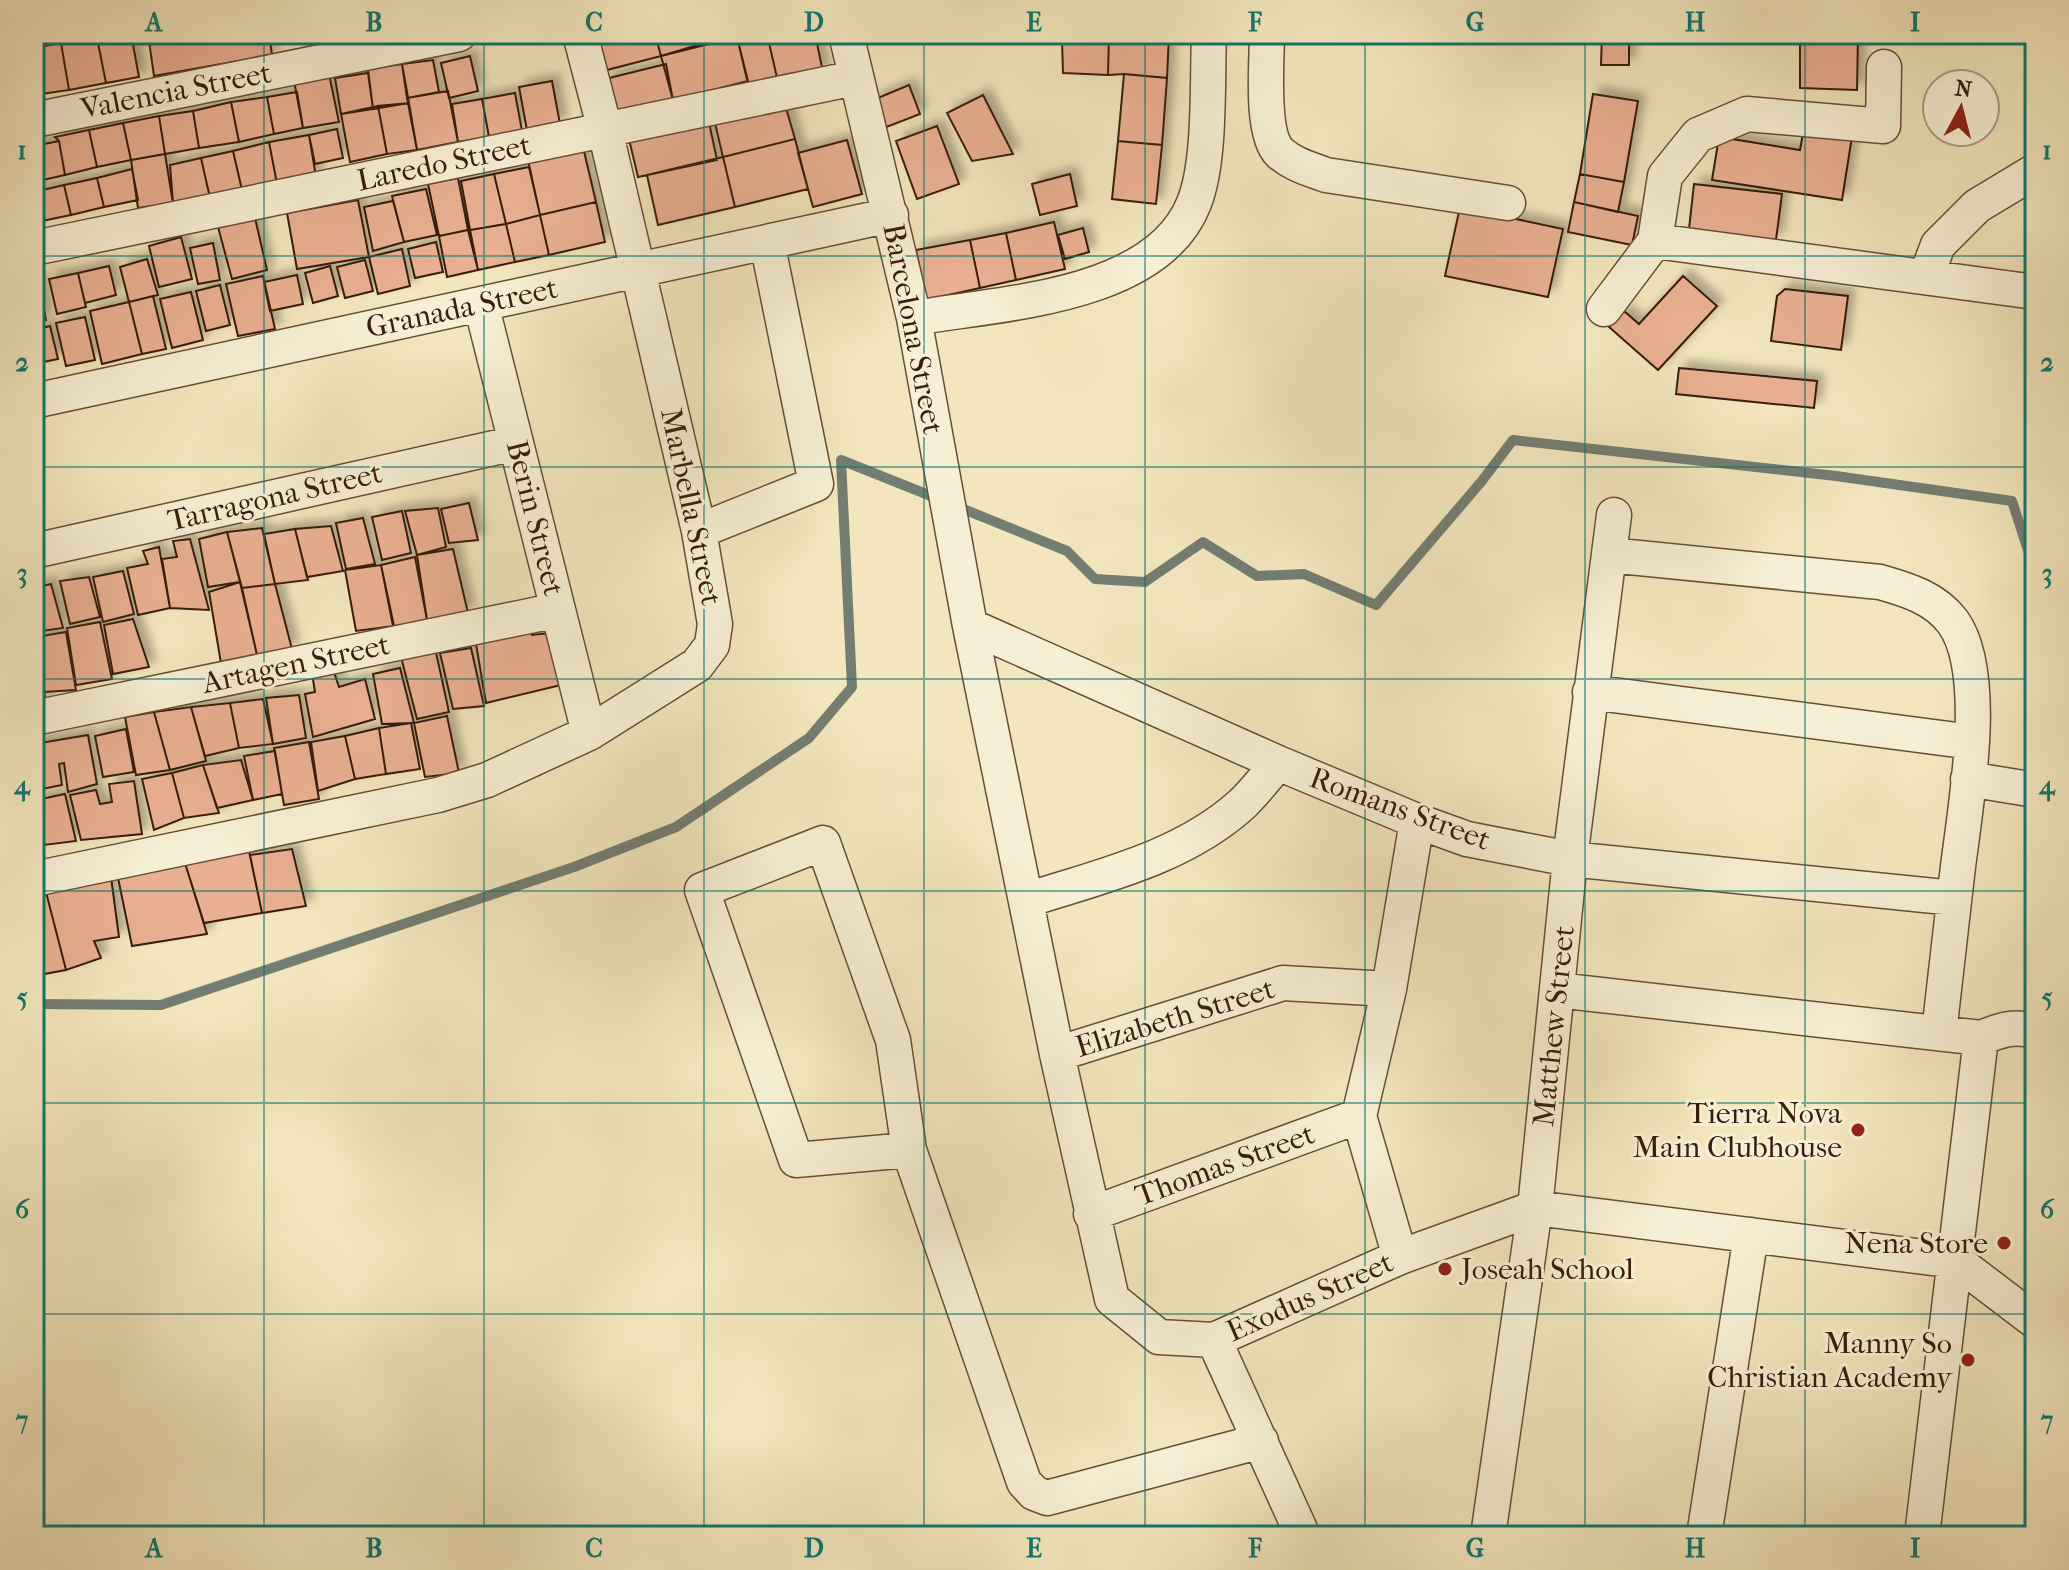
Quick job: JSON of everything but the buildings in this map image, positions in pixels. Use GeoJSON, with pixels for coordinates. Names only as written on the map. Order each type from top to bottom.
{"type":"FeatureCollection","features":[{"type":"Feature","properties":{"kind":"street","name":"Valencia Street"},"geometry":{"type":"LineString","coordinates":[[34,120],[459,34]]}},
{"type":"Feature","properties":{"kind":"street","name":"Marbella Street"},"geometry":{"type":"LineString","coordinates":[[34,879],[438,795],[487,780],[589,733],[697,665],[712,645],[715,624],[699,531],[580,34]]}},
{"type":"Feature","properties":{"kind":"street","name":"Barcelona Street"},"geometry":{"type":"LineString","coordinates":[[846,34],[914,318],[970,626]]}},
{"type":"Feature","properties":{"kind":"street"},"geometry":{"type":"LineString","coordinates":[[914,318],[1066,293],[1114,279],[1143,263],[1175,236],[1194,204],[1204,162],[1209,34]]}},
{"type":"Feature","properties":{"kind":"street"},"geometry":{"type":"LineString","coordinates":[[1267,34],[1269,131],[1277,151],[1298,165],[1326,175],[1508,203]]}},
{"type":"Feature","properties":{"kind":"street"},"geometry":{"type":"LineString","coordinates":[[1604,309],[1655,241],[1665,176],[1698,135],[1747,114],[1883,126],[1884,67]]}},
{"type":"Feature","properties":{"kind":"street","name":"Laredo Street"},"geometry":{"type":"LineString","coordinates":[[34,248],[855,78]]}},
{"type":"Feature","properties":{"kind":"street"},"geometry":{"type":"LineString","coordinates":[[1926,277],[1938,245],[1977,206],[2035,171]]}},
{"type":"Feature","properties":{"kind":"street","name":"Granada Street"},"geometry":{"type":"LineString","coordinates":[[34,401],[891,215]]}},
{"type":"Feature","properties":{"kind":"street"},"geometry":{"type":"LineString","coordinates":[[1655,241],[2035,292]]}},
{"type":"Feature","properties":{"kind":"street"},"geometry":{"type":"LineString","coordinates":[[699,531],[816,484],[767,242]]}},
{"type":"Feature","properties":{"kind":"street","name":"Berin Street"},"geometry":{"type":"LineString","coordinates":[[481,304],[589,733]]}},
{"type":"Feature","properties":{"kind":"street","name":"Tarragona Street"},"geometry":{"type":"LineString","coordinates":[[34,551],[516,443]]}},
{"type":"Feature","properties":{"kind":"street","name":"Matthew Street"},"geometry":{"type":"LineString","coordinates":[[1488,1536],[1535,1208],[1570,859],[1614,515]]}},
{"type":"Feature","properties":{"kind":"street"},"geometry":{"type":"LineString","coordinates":[[1609,555],[1880,582],[1911,591],[1938,605],[1955,624],[1966,651],[1972,689],[1972,742],[1939,1033]]}},
{"type":"Feature","properties":{"kind":"street","name":"Artagen Street"},"geometry":{"type":"LineString","coordinates":[[34,718],[558,610]]}},
{"type":"Feature","properties":{"kind":"street","name":"Romans Street"},"geometry":{"type":"LineString","coordinates":[[970,626],[1278,763],[1467,839],[1570,859],[1954,898]]}},
{"type":"Feature","properties":{"kind":"street","name":"Exodus Street"},"geometry":{"type":"LineString","coordinates":[[970,626],[1057,1054],[1112,1299],[1159,1337],[1214,1340],[1400,1257],[1535,1208],[1956,1261],[2035,1321]]}},
{"type":"Feature","properties":{"kind":"street"},"geometry":{"type":"LineString","coordinates":[[1590,692],[1972,742]]}},
{"type":"Feature","properties":{"kind":"street"},"geometry":{"type":"LineString","coordinates":[[1027,900],[1157,857],[1201,835],[1242,804],[1278,763]]}},
{"type":"Feature","properties":{"kind":"street"},"geometry":{"type":"LineString","coordinates":[[1968,779],[2035,790]]}},
{"type":"Feature","properties":{"kind":"street"},"geometry":{"type":"LineString","coordinates":[[1400,1257],[1359,1116],[1389,989],[1417,821]]}},
{"type":"Feature","properties":{"kind":"street"},"geometry":{"type":"LineString","coordinates":[[909,1150],[796,1160],[702,890],[823,843],[893,1040],[909,1150],[1024,1482],[1034,1493],[1047,1498],[1261,1441]]}},
{"type":"Feature","properties":{"kind":"street","name":"Elizabeth Street"},"geometry":{"type":"LineString","coordinates":[[1057,1054],[1283,983],[1389,989]]}},
{"type":"Feature","properties":{"kind":"street"},"geometry":{"type":"LineString","coordinates":[[1557,990],[1981,1038],[2003,1029],[2021,1027],[2035,1031]]}},
{"type":"Feature","properties":{"kind":"street"},"geometry":{"type":"LineString","coordinates":[[1922,1536],[1981,1038]]}},
{"type":"Feature","properties":{"kind":"street","name":"Thomas Street"},"geometry":{"type":"LineString","coordinates":[[1091,1214],[1359,1116]]}},
{"type":"Feature","properties":{"kind":"street"},"geometry":{"type":"LineString","coordinates":[[1704,1536],[1751,1235]]}},
{"type":"Feature","properties":{"kind":"street"},"geometry":{"type":"LineString","coordinates":[[1214,1340],[1303,1536]]}},
{"type":"Feature","properties":{"kind":"waterway"},"geometry":{"type":"LineString","coordinates":[[956,506],[1067,551],[1095,579],[1145,582],[1203,542],[1257,576],[1304,574],[1376,605],[1513,440],[1836,476],[2012,501],[2035,572]]}},
{"type":"Feature","properties":{"kind":"waterway"},"geometry":{"type":"LineString","coordinates":[[34,1004],[161,1005],[574,867],[676,827],[809,738],[852,687],[841,460],[941,500]]}},
{"type":"Feature","properties":{"kind":"place","name":"Tierra Nova Main Clubhouse"},"geometry":{"type":"Point","coordinates":[1858,1130]}},
{"type":"Feature","properties":{"kind":"place","name":"Nena Store"},"geometry":{"type":"Point","coordinates":[2004,1243]}},
{"type":"Feature","properties":{"kind":"place","name":"Joseah School"},"geometry":{"type":"Point","coordinates":[1445,1269]}},
{"type":"Feature","properties":{"kind":"place","name":"Manny So Christian Academy"},"geometry":{"type":"Point","coordinates":[1968,1360]}}]}
